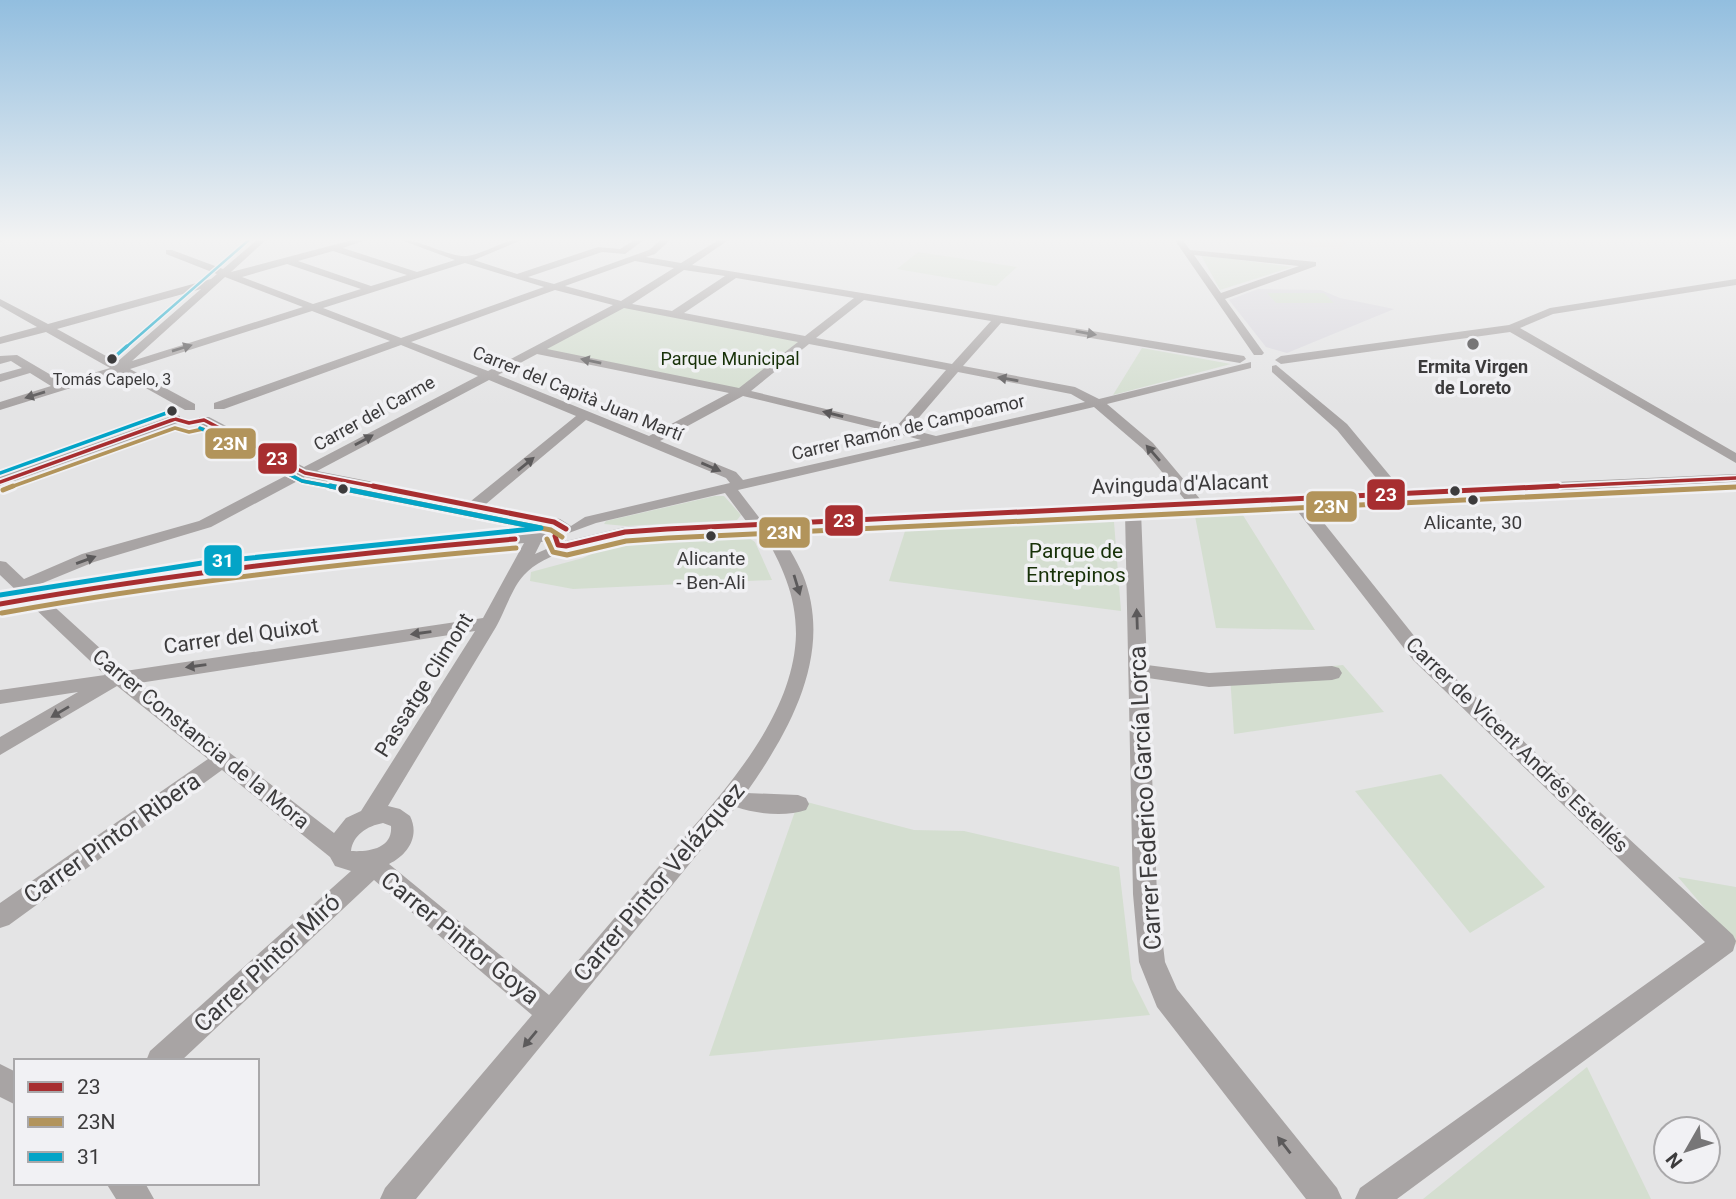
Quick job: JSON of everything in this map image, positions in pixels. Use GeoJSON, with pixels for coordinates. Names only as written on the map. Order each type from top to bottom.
{"type":"FeatureCollection","features":[{"type":"Feature","properties":{"kind":"street"},"geometry":{"type":"LineString","coordinates":[[0,341],[161,295]]}},
{"type":"Feature","properties":{"kind":"street"},"geometry":{"type":"LineString","coordinates":[[116,368],[200,295]]}},
{"type":"Feature","properties":{"kind":"street","name":"Carrer del Capità Juan Martí"},"geometry":{"type":"LineString","coordinates":[[275,295],[314,307],[485,374],[731,475],[734,487],[762,524]]}},
{"type":"Feature","properties":{"kind":"street"},"geometry":{"type":"LineString","coordinates":[[0,406],[351,295]]}},
{"type":"Feature","properties":{"kind":"street"},"geometry":{"type":"LineString","coordinates":[[175,419],[176,415],[190,407],[219,406],[528,295]]}},
{"type":"Feature","properties":{"kind":"street"},"geometry":{"type":"LineString","coordinates":[[588,295],[674,315],[1075,391],[1097,403],[1148,446],[1197,505]]}},
{"type":"Feature","properties":{"kind":"street","name":"Carrer del Carme"},"geometry":{"type":"LineString","coordinates":[[29,591],[88,558],[205,524],[637,295]]}},
{"type":"Feature","properties":{"kind":"street"},"geometry":{"type":"LineString","coordinates":[[674,315],[704,295]]}},
{"type":"Feature","properties":{"kind":"street"},"geometry":{"type":"LineString","coordinates":[[650,441],[741,392],[863,295],[1243,362],[1262,370],[1279,365],[1512,328],[1550,311],[1653,295]]}},
{"type":"Feature","properties":{"kind":"street"},"geometry":{"type":"LineString","coordinates":[[1216,295],[1258,353],[1279,365],[1342,428],[1398,495]]}},
{"type":"Feature","properties":{"kind":"street"},"geometry":{"type":"LineString","coordinates":[[1218,298],[1227,295]]}},
{"type":"Feature","properties":{"kind":"street"},"geometry":{"type":"LineString","coordinates":[[0,302],[190,407]]}},
{"type":"Feature","properties":{"kind":"street"},"geometry":{"type":"LineString","coordinates":[[880,453],[999,318]]}},
{"type":"Feature","properties":{"kind":"street"},"geometry":{"type":"LineString","coordinates":[[1512,328],[1736,459]]}},
{"type":"Feature","properties":{"kind":"street"},"geometry":{"type":"LineString","coordinates":[[534,350],[741,392],[938,440]]}},
{"type":"Feature","properties":{"kind":"street","name":"Carrer Ramón de Campoamor"},"geometry":{"type":"LineString","coordinates":[[573,535],[591,520],[1097,403],[1243,362],[1245,354],[1258,353]]}},
{"type":"Feature","properties":{"kind":"street"},"geometry":{"type":"LineString","coordinates":[[0,360],[13,357],[62,387]]}},
{"type":"Feature","properties":{"kind":"street"},"geometry":{"type":"LineString","coordinates":[[0,378],[33,368]]}},
{"type":"Feature","properties":{"kind":"street"},"geometry":{"type":"LineString","coordinates":[[0,482],[175,419],[189,423],[204,420],[220,411],[219,406]]}},
{"type":"Feature","properties":{"kind":"street"},"geometry":{"type":"LineString","coordinates":[[473,507],[586,414]]}},
{"type":"Feature","properties":{"kind":"street"},"geometry":{"type":"LineString","coordinates":[[204,420],[304,473],[554,522],[573,535]]}},
{"type":"Feature","properties":{"kind":"street","name":"Avinguda d'Alacant"},"geometry":{"type":"LineString","coordinates":[[573,535],[1736,478]]}},
{"type":"Feature","properties":{"kind":"street","name":"Carrer de Vicent Andrés Estellés"},"geometry":{"type":"LineString","coordinates":[[1298,501],[1420,656],[1724,943],[1371,1199]]}},
{"type":"Feature","properties":{"kind":"street","name":"Carrer Federico García Lorca"},"geometry":{"type":"LineString","coordinates":[[1133,507],[1145,894],[1152,962],[1167,998],[1326,1199]]}},
{"type":"Feature","properties":{"kind":"street","name":"Carrer Pintor Velázquez"},"geometry":{"type":"LineString","coordinates":[[396,1199],[731,797],[774,735],[798,677],[804,644],[802,603],[795,577],[762,524]]}},
{"type":"Feature","properties":{"kind":"street"},"geometry":{"type":"LineString","coordinates":[[0,604],[29,591],[364,552],[573,535]]}},
{"type":"Feature","properties":{"kind":"street","name":"Passatge Climont"},"geometry":{"type":"LineString","coordinates":[[515,575],[573,535]]}},
{"type":"Feature","properties":{"kind":"street","name":"Passatge Climont"},"geometry":{"type":"LineString","coordinates":[[369,817],[489,623],[536,537]]}},
{"type":"Feature","properties":{"kind":"street","name":"Carrer Constancia de la Mora"},"geometry":{"type":"LineString","coordinates":[[0,566],[119,677],[338,849]]}},
{"type":"Feature","properties":{"kind":"street","name":"Carrer del Quixot"},"geometry":{"type":"LineString","coordinates":[[0,697],[489,623]]}},
{"type":"Feature","properties":{"kind":"street"},"geometry":{"type":"LineString","coordinates":[[1139,670],[1209,680],[1332,673]]}},
{"type":"Feature","properties":{"kind":"street"},"geometry":{"type":"LineString","coordinates":[[0,747],[119,677]]}},
{"type":"Feature","properties":{"kind":"street","name":"Carrer Pintor Ribera"},"geometry":{"type":"LineString","coordinates":[[0,917],[223,759]]}},
{"type":"Feature","properties":{"kind":"street"},"geometry":{"type":"LineString","coordinates":[[731,797],[750,803],[798,804]]}},
{"type":"Feature","properties":{"kind":"street"},"geometry":{"type":"LineString","coordinates":[[393,815],[402,822],[403,836],[392,851],[371,864],[356,864],[343,859],[338,849],[345,832],[369,817],[393,815]]}},
{"type":"Feature","properties":{"kind":"street","name":"Carrer Pintor Goya"},"geometry":{"type":"LineString","coordinates":[[371,864],[551,1013]]}},
{"type":"Feature","properties":{"kind":"street","name":"Carrer Pintor Miró"},"geometry":{"type":"LineString","coordinates":[[162,1059],[371,864]]}},
{"type":"Feature","properties":{"kind":"street"},"geometry":{"type":"LineString","coordinates":[[124,1185],[138,1199]]}},
{"type":"Feature","properties":{"kind":"shaded area"},"geometry":{"type":"Polygon","coordinates":[[[1242,295],[1333,295],[1394,309],[1287,353],[1266,347],[1229,300],[1242,295]]]}},
{"type":"Feature","properties":{"kind":"green space"},"geometry":{"type":"Polygon","coordinates":[[[1269,295],[1326,295],[1334,303],[1276,303],[1269,295]]]}},
{"type":"Feature","properties":{"kind":"green space","name":"Parque Municipal"},"geometry":{"type":"Polygon","coordinates":[[[622,305],[805,340],[741,392],[534,350],[622,305]]]}},
{"type":"Feature","properties":{"kind":"green space"},"geometry":{"type":"Polygon","coordinates":[[[1142,348],[1231,364],[1113,395],[1142,348]]]}},
{"type":"Feature","properties":{"kind":"green space"},"geometry":{"type":"Polygon","coordinates":[[[724,496],[741,515],[737,520],[626,526],[604,524],[606,521],[724,496]]]}},
{"type":"Feature","properties":{"kind":"green space"},"geometry":{"type":"Polygon","coordinates":[[[1241,512],[1315,630],[1216,628],[1195,516],[1241,512]]]}},
{"type":"Feature","properties":{"kind":"green space","name":"Parque de Entrepinos"},"geometry":{"type":"Polygon","coordinates":[[[1114,522],[1121,611],[889,581],[906,528],[1114,522]]]}},
{"type":"Feature","properties":{"kind":"green space"},"geometry":{"type":"Polygon","coordinates":[[[746,536],[755,542],[772,580],[573,589],[530,581],[531,572],[583,558],[615,542],[746,536]]]}},
{"type":"Feature","properties":{"kind":"green space"},"geometry":{"type":"Polygon","coordinates":[[[1343,665],[1384,712],[1234,734],[1230,676],[1343,665]]]}},
{"type":"Feature","properties":{"kind":"green space"},"geometry":{"type":"Polygon","coordinates":[[[1441,774],[1545,887],[1470,933],[1355,791],[1441,774]]]}},
{"type":"Feature","properties":{"kind":"green space"},"geometry":{"type":"Polygon","coordinates":[[[799,800],[914,830],[964,831],[1119,867],[1132,979],[1150,1015],[709,1056],[799,800]]]}},
{"type":"Feature","properties":{"kind":"green space"},"geometry":{"type":"Polygon","coordinates":[[[1678,877],[1736,887],[1736,945],[1678,877]]]}},
{"type":"Feature","properties":{"kind":"green space"},"geometry":{"type":"Polygon","coordinates":[[[1587,1067],[1651,1199],[1423,1199],[1587,1067]]]}},
{"type":"Feature","properties":{"kind":"transit line","name":"31"},"geometry":{"type":"LineString","coordinates":[[110,361],[186,295]]}},
{"type":"Feature","properties":{"kind":"transit line","name":"31"},"geometry":{"type":"LineString","coordinates":[[0,473],[172,411]]}},
{"type":"Feature","properties":{"kind":"transit line","name":"23"},"geometry":{"type":"LineString","coordinates":[[0,482],[175,419],[189,423],[204,420],[305,473],[554,522],[566,529]]}},
{"type":"Feature","properties":{"kind":"transit line","name":"23N"},"geometry":{"type":"LineString","coordinates":[[3,490],[175,428],[189,432],[203,429],[302,481],[551,530],[562,537]]}},
{"type":"Feature","properties":{"kind":"transit line","name":"31"},"geometry":{"type":"LineString","coordinates":[[0,595],[202,563],[541,528],[302,481],[200,428]]}},
{"type":"Feature","properties":{"kind":"transit line","name":"23"},"geometry":{"type":"LineString","coordinates":[[555,536],[558,545],[566,546],[625,532],[667,529],[1736,478]]}},
{"type":"Feature","properties":{"kind":"transit line","name":"23N"},"geometry":{"type":"LineString","coordinates":[[547,539],[553,552],[567,555],[626,541],[668,538],[1736,487]]}},
{"type":"Feature","properties":{"kind":"transit line","name":"23"},"geometry":{"type":"LineString","coordinates":[[0,604],[128,582],[257,565],[515,539]]}},
{"type":"Feature","properties":{"kind":"transit line","name":"23N"},"geometry":{"type":"LineString","coordinates":[[2,613],[129,591],[258,574],[516,548]]}},
{"type":"Feature","properties":{"kind":"place","name":"Ermita Virgen de Loreto"},"geometry":{"type":"Point","coordinates":[1473,344]}},
{"type":"Feature","properties":{"kind":"place","name":"Tomás Capelo, 3"},"geometry":{"type":"Point","coordinates":[112,359]}},
{"type":"Feature","properties":{"kind":"place","name":"Alicante, 30"},"geometry":{"type":"Point","coordinates":[1473,500]}},
{"type":"Feature","properties":{"kind":"place","name":"Alicante - Ben-Ali"},"geometry":{"type":"Point","coordinates":[711,536]}}]}
